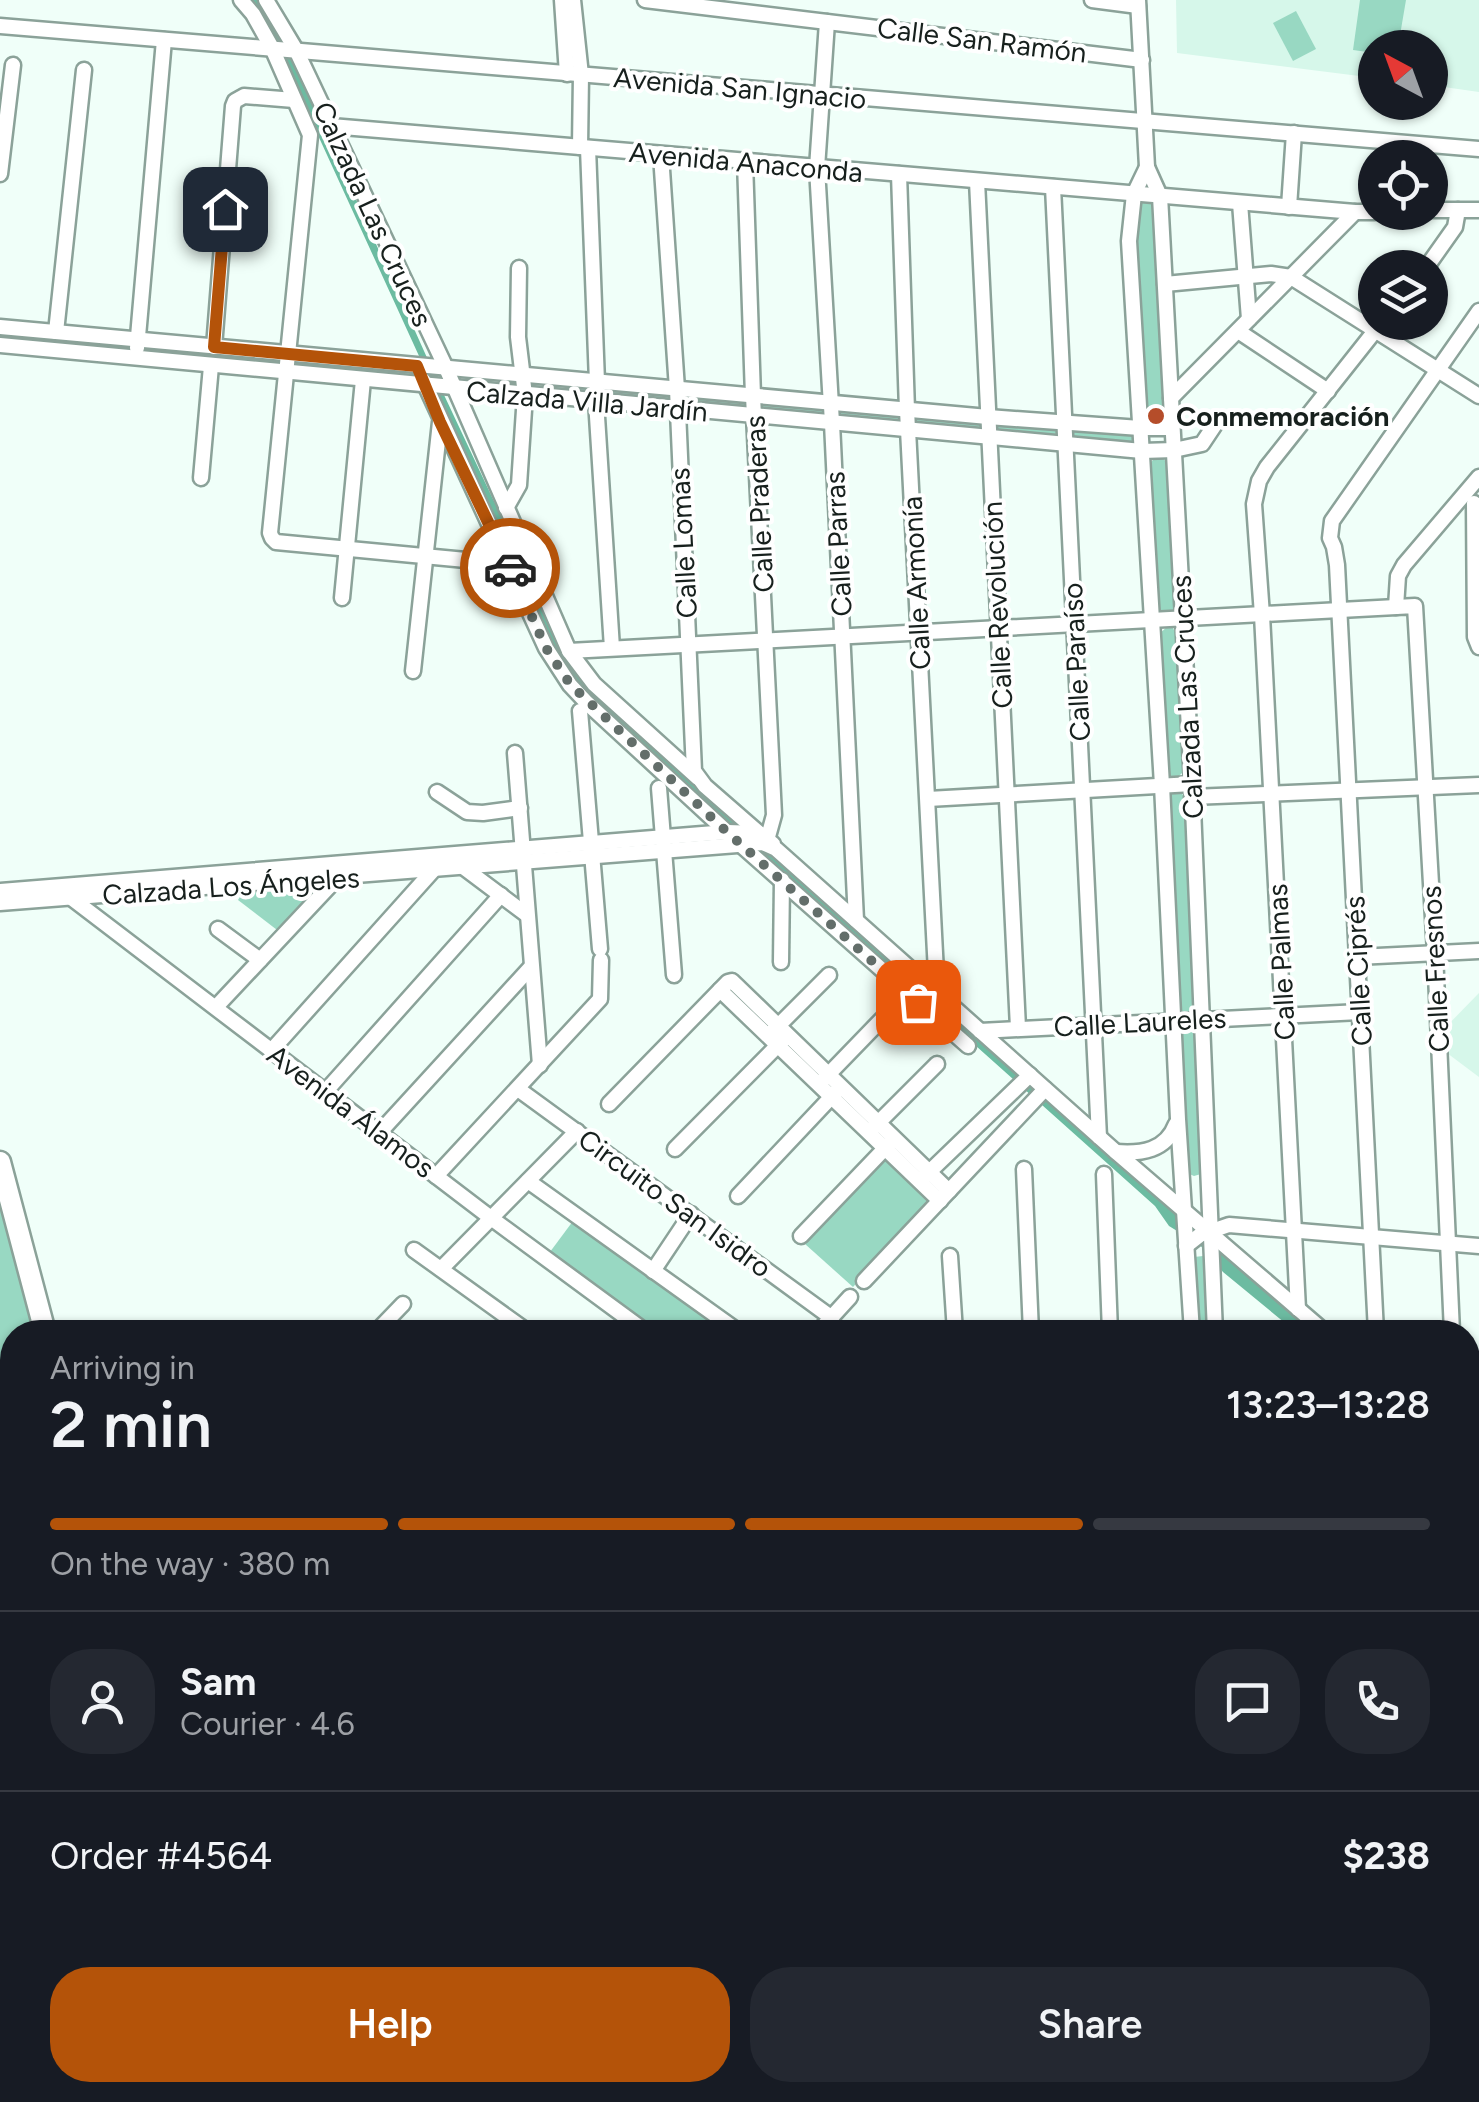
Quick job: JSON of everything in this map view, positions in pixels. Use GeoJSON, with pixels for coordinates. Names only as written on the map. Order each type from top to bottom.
{"type":"FeatureCollection","features":[{"type":"Feature","properties":{"kind":"highway"},"geometry":{"type":"LineString","coordinates":[[0,1162],[41,1320]]}},
{"type":"Feature","properties":{"kind":"street"},"geometry":{"type":"LineString","coordinates":[[241,0],[272,48],[310,135],[272,538],[276,542],[508,564]]}},
{"type":"Feature","properties":{"kind":"street","name":"Calzada Las Cruces"},"geometry":{"type":"LineString","coordinates":[[266,0],[296,50],[446,368],[570,650],[594,684],[698,778]]}},
{"type":"Feature","properties":{"kind":"street"},"geometry":{"type":"LineString","coordinates":[[562,0],[584,148],[612,648]]}},
{"type":"Feature","properties":{"kind":"street"},"geometry":{"type":"LineString","coordinates":[[572,0],[574,74]]}},
{"type":"Feature","properties":{"kind":"street","name":"Calle San Ramón"},"geometry":{"type":"LineString","coordinates":[[645,0],[1142,60]]}},
{"type":"Feature","properties":{"kind":"street"},"geometry":{"type":"LineString","coordinates":[[1092,0],[1138,3]]}},
{"type":"Feature","properties":{"kind":"street","name":"Calzada Las Cruces"},"geometry":{"type":"LineString","coordinates":[[1138,3],[1146,167],[1160,196],[1192,790],[1214,1320]]}},
{"type":"Feature","properties":{"kind":"street","name":"Calle Parras"},"geometry":{"type":"LineString","coordinates":[[827,22],[818,168],[856,920]]}},
{"type":"Feature","properties":{"kind":"street","name":"Avenida San Ignacio"},"geometry":{"type":"LineString","coordinates":[[0,26],[1479,150]]}},
{"type":"Feature","properties":{"kind":"street"},"geometry":{"type":"LineString","coordinates":[[136,358],[164,40]]}},
{"type":"Feature","properties":{"kind":"street"},"geometry":{"type":"LineString","coordinates":[[0,174],[13,65]]}},
{"type":"Feature","properties":{"kind":"street"},"geometry":{"type":"LineString","coordinates":[[56,332],[84,70]]}},
{"type":"Feature","properties":{"kind":"street"},"geometry":{"type":"LineString","coordinates":[[214,347],[233,106],[244,96],[294,100]]}},
{"type":"Feature","properties":{"kind":"street","name":"Avenida Anaconda"},"geometry":{"type":"LineString","coordinates":[[332,126],[1355,212]]}},
{"type":"Feature","properties":{"kind":"street"},"geometry":{"type":"LineString","coordinates":[[1289,206],[1294,133]]}},
{"type":"Feature","properties":{"kind":"street","name":"Calle Lomas"},"geometry":{"type":"LineString","coordinates":[[661,155],[693,761],[698,778]]}},
{"type":"Feature","properties":{"kind":"street","name":"Calle Praderas"},"geometry":{"type":"LineString","coordinates":[[745,162],[774,815],[754,839]]}},
{"type":"Feature","properties":{"kind":"street","name":"Calzada Las Cruces"},"geometry":{"type":"LineString","coordinates":[[1146,167],[1134,194],[1129,242],[1191,1320]]}},
{"type":"Feature","properties":{"kind":"street","name":"Calle Armonía"},"geometry":{"type":"LineString","coordinates":[[899,174],[937,992]]}},
{"type":"Feature","properties":{"kind":"street","name":"Calle Revolución"},"geometry":{"type":"LineString","coordinates":[[978,181],[1018,1028]]}},
{"type":"Feature","properties":{"kind":"street","name":"Calle Paraíso"},"geometry":{"type":"LineString","coordinates":[[1052,187],[1099,1136]]}},
{"type":"Feature","properties":{"kind":"street"},"geometry":{"type":"LineString","coordinates":[[1240,203],[1250,319]]}},
{"type":"Feature","properties":{"kind":"street"},"geometry":{"type":"LineString","coordinates":[[1448,210],[1479,210]]}},
{"type":"Feature","properties":{"kind":"street"},"geometry":{"type":"LineString","coordinates":[[1439,250],[1455,226],[1458,210]]}},
{"type":"Feature","properties":{"kind":"street"},"geometry":{"type":"LineString","coordinates":[[1171,398],[1355,212]]}},
{"type":"Feature","properties":{"kind":"street"},"geometry":{"type":"LineString","coordinates":[[506,508],[519,485],[525,395],[518,337],[519,268]]}},
{"type":"Feature","properties":{"kind":"street"},"geometry":{"type":"LineString","coordinates":[[1165,284],[1281,274],[1358,315]]}},
{"type":"Feature","properties":{"kind":"street","name":"Calle Ciprés"},"geometry":{"type":"LineString","coordinates":[[1375,1320],[1336,555],[1330,530],[1479,311]]}},
{"type":"Feature","properties":{"kind":"street","name":"Calzada Villa Jardín"},"geometry":{"type":"LineString","coordinates":[[0,326],[907,410],[1172,428]]}},
{"type":"Feature","properties":{"kind":"street"},"geometry":{"type":"LineString","coordinates":[[1238,331],[1328,391]]}},
{"type":"Feature","properties":{"kind":"street","name":"Calle Palmas"},"geometry":{"type":"LineString","coordinates":[[1298,1309],[1254,504],[1267,468],[1369,340]]}},
{"type":"Feature","properties":{"kind":"street"},"geometry":{"type":"LineString","coordinates":[[1397,340],[1479,396]]}},
{"type":"Feature","properties":{"kind":"street","name":"Calzada Villa Jardín"},"geometry":{"type":"LineString","coordinates":[[0,345],[988,438],[1142,451],[1174,450]]}},
{"type":"Feature","properties":{"kind":"street"},"geometry":{"type":"LineString","coordinates":[[202,478],[211,366]]}},
{"type":"Feature","properties":{"kind":"street","name":"Calzada Las Cruces"},"geometry":{"type":"LineString","coordinates":[[417,366],[546,648],[570,684],[856,920],[1310,1320]]}},
{"type":"Feature","properties":{"kind":"street"},"geometry":{"type":"LineString","coordinates":[[342,598],[363,380]]}},
{"type":"Feature","properties":{"kind":"street"},"geometry":{"type":"LineString","coordinates":[[413,671],[440,422]]}},
{"type":"Feature","properties":{"kind":"street"},"geometry":{"type":"LineString","coordinates":[[1174,450],[1202,444],[1214,426]]}},
{"type":"Feature","properties":{"kind":"street"},"geometry":{"type":"LineString","coordinates":[[570,650],[1396,607],[1398,576],[1404,565],[1479,477]]}},
{"type":"Feature","properties":{"kind":"street"},"geometry":{"type":"LineString","coordinates":[[1453,510],[1460,504],[1476,503],[1478,644]]}},
{"type":"Feature","properties":{"kind":"street","name":"Calle Fresnos"},"geometry":{"type":"LineString","coordinates":[[1396,607],[1415,606],[1451,1320]]}},
{"type":"Feature","properties":{"kind":"street"},"geometry":{"type":"LineString","coordinates":[[436,1176],[600,999],[600,955],[580,711]]}},
{"type":"Feature","properties":{"kind":"street"},"geometry":{"type":"LineString","coordinates":[[515,753],[540,1065]]}},
{"type":"Feature","properties":{"kind":"street"},"geometry":{"type":"LineString","coordinates":[[698,778],[754,839]]}},
{"type":"Feature","properties":{"kind":"street"},"geometry":{"type":"LineString","coordinates":[[928,799],[1162,785],[1272,794],[1479,785]]}},
{"type":"Feature","properties":{"kind":"street"},"geometry":{"type":"LineString","coordinates":[[659,788],[674,974]]}},
{"type":"Feature","properties":{"kind":"street"},"geometry":{"type":"LineString","coordinates":[[438,792],[467,812],[520,808]]}},
{"type":"Feature","properties":{"kind":"street","name":"Calzada Las Cruces"},"geometry":{"type":"LineString","coordinates":[[754,839],[782,880],[968,1046]]}},
{"type":"Feature","properties":{"kind":"street","name":"Calzada Los Ángeles"},"geometry":{"type":"LineString","coordinates":[[252,878],[349,862],[447,854],[524,855],[754,839]]}},
{"type":"Feature","properties":{"kind":"street"},"geometry":{"type":"LineString","coordinates":[[271,1051],[447,854],[527,915]]}},
{"type":"Feature","properties":{"kind":"street","name":"Calzada Los Ángeles"},"geometry":{"type":"LineString","coordinates":[[0,903],[252,878],[338,878],[434,870],[524,855]]}},
{"type":"Feature","properties":{"kind":"street"},"geometry":{"type":"LineString","coordinates":[[216,1006],[349,862]]}},
{"type":"Feature","properties":{"kind":"street"},"geometry":{"type":"LineString","coordinates":[[781,962],[782,880]]}},
{"type":"Feature","properties":{"kind":"street","name":"Calzada Los Ángeles"},"geometry":{"type":"LineString","coordinates":[[0,891],[59,886],[153,886]]}},
{"type":"Feature","properties":{"kind":"street","name":"Avenida Álamos"},"geometry":{"type":"LineString","coordinates":[[59,886],[271,1051],[630,1320]]}},
{"type":"Feature","properties":{"kind":"street"},"geometry":{"type":"LineString","coordinates":[[325,1092],[501,896]]}},
{"type":"Feature","properties":{"kind":"street"},"geometry":{"type":"LineString","coordinates":[[218,929],[260,960]]}},
{"type":"Feature","properties":{"kind":"street"},"geometry":{"type":"LineString","coordinates":[[1357,957],[1479,951]]}},
{"type":"Feature","properties":{"kind":"street"},"geometry":{"type":"LineString","coordinates":[[378,1132],[531,967]]}},
{"type":"Feature","properties":{"kind":"street"},"geometry":{"type":"LineString","coordinates":[[675,1149],[829,974]]}},
{"type":"Feature","properties":{"kind":"street"},"geometry":{"type":"LineString","coordinates":[[609,1104],[725,985],[734,982],[778,1035],[945,1196]]}},
{"type":"Feature","properties":{"kind":"street","name":"Calle Laureles"},"geometry":{"type":"LineString","coordinates":[[980,1031],[1360,1012]]}},
{"type":"Feature","properties":{"kind":"street"},"geometry":{"type":"LineString","coordinates":[[824,1079],[886,1016]]}},
{"type":"Feature","properties":{"kind":"street"},"geometry":{"type":"LineString","coordinates":[[874,1128],[936,1064]]}},
{"type":"Feature","properties":{"kind":"street"},"geometry":{"type":"LineString","coordinates":[[925,1177],[1030,1075]]}},
{"type":"Feature","properties":{"kind":"street","name":"Circuito San Isidro"},"geometry":{"type":"LineString","coordinates":[[518,1089],[832,1318]]}},
{"type":"Feature","properties":{"kind":"street"},"geometry":{"type":"LineString","coordinates":[[864,1280],[1046,1089]]}},
{"type":"Feature","properties":{"kind":"street"},"geometry":{"type":"LineString","coordinates":[[1015,1090],[1030,1103]]}},
{"type":"Feature","properties":{"kind":"street"},"geometry":{"type":"LineString","coordinates":[[738,1196],[837,1092]]}},
{"type":"Feature","properties":{"kind":"street"},"geometry":{"type":"LineString","coordinates":[[989,1112],[1007,1130]]}},
{"type":"Feature","properties":{"kind":"street"},"geometry":{"type":"LineString","coordinates":[[1116,1152],[1148,1152],[1172,1134],[1178,1119]]}},
{"type":"Feature","properties":{"kind":"street"},"geometry":{"type":"LineString","coordinates":[[441,1269],[576,1131]]}},
{"type":"Feature","properties":{"kind":"street"},"geometry":{"type":"LineString","coordinates":[[800,1236],[890,1143]]}},
{"type":"Feature","properties":{"kind":"street"},"geometry":{"type":"LineString","coordinates":[[1024,1169],[1030,1320]]}},
{"type":"Feature","properties":{"kind":"street"},"geometry":{"type":"LineString","coordinates":[[1104,1174],[1110,1320]]}},
{"type":"Feature","properties":{"kind":"street"},"geometry":{"type":"LineString","coordinates":[[528,1180],[721,1320]]}},
{"type":"Feature","properties":{"kind":"street"},"geometry":{"type":"LineString","coordinates":[[653,1271],[691,1214]]}},
{"type":"Feature","properties":{"kind":"street"},"geometry":{"type":"LineString","coordinates":[[1186,1246],[1229,1225],[1479,1246]]}},
{"type":"Feature","properties":{"kind":"street"},"geometry":{"type":"LineString","coordinates":[[414,1250],[511,1320]]}},
{"type":"Feature","properties":{"kind":"street"},"geometry":{"type":"LineString","coordinates":[[950,1256],[954,1320]]}},
{"type":"Feature","properties":{"kind":"street"},"geometry":{"type":"LineString","coordinates":[[1212,1266],[1219,1259],[1240,1257]]}},
{"type":"Feature","properties":{"kind":"street"},"geometry":{"type":"LineString","coordinates":[[832,1318],[850,1297]]}},
{"type":"Feature","properties":{"kind":"street"},"geometry":{"type":"LineString","coordinates":[[388,1320],[403,1304]]}},
{"type":"Feature","properties":{"kind":"shaded area"},"geometry":{"type":"Polygon","coordinates":[[[248,0],[258,0],[294,61],[437,380],[563,648],[583,679],[750,836],[1153,1186],[1203,1241],[1240,1265],[1303,1320],[1281,1320],[1223,1272],[1200,1245],[1169,1226],[1155,1206],[626,732],[588,693],[556,650],[436,398],[284,61],[248,0]]]}},
{"type":"Feature","properties":{"kind":"shaded area"},"geometry":{"type":"Polygon","coordinates":[[[1176,0],[1479,0],[1479,92],[1448,88],[1448,30],[1358,30],[1358,76],[1177,53],[1176,0]]]}},
{"type":"Feature","properties":{"kind":"shaded area"},"geometry":{"type":"Polygon","coordinates":[[[1360,0],[1406,0],[1401,30],[1358,30],[1358,51],[1353,50],[1360,0]]]}},
{"type":"Feature","properties":{"kind":"shaded area"},"geometry":{"type":"Polygon","coordinates":[[[1296,11],[1316,49],[1293,61],[1273,23],[1296,11]]]}},
{"type":"Feature","properties":{"kind":"shaded area"},"geometry":{"type":"Polygon","coordinates":[[[1143,198],[1152,200],[1157,207],[1166,408],[1155,417],[1146,413],[1134,219],[1138,202],[1143,198]]]}},
{"type":"Feature","properties":{"kind":"shaded area"},"geometry":{"type":"Polygon","coordinates":[[[0,331],[398,372],[395,378],[0,339],[0,331]]]}},
{"type":"Feature","properties":{"kind":"shaded area"},"geometry":{"type":"Polygon","coordinates":[[[460,379],[1134,435],[1136,439],[1133,442],[837,418],[458,382],[460,379]]]}},
{"type":"Feature","properties":{"kind":"shaded area"},"geometry":{"type":"Polygon","coordinates":[[[1156,457],[1163,458],[1170,467],[1178,602],[1165,615],[1155,610],[1148,465],[1156,457]]]}},
{"type":"Feature","properties":{"kind":"shaded area"},"geometry":{"type":"Polygon","coordinates":[[[1168,626],[1176,634],[1185,765],[1176,779],[1165,775],[1158,635],[1168,626]]]}},
{"type":"Feature","properties":{"kind":"shaded area"},"geometry":{"type":"Polygon","coordinates":[[[1173,791],[1184,796],[1196,1002],[1186,1013],[1179,1011],[1167,794],[1173,791]]]}},
{"type":"Feature","properties":{"kind":"shaded area"},"geometry":{"type":"Polygon","coordinates":[[[334,875],[281,933],[238,900],[249,882],[334,875]]]}},
{"type":"Feature","properties":{"kind":"shaded area"},"geometry":{"type":"Polygon","coordinates":[[[1479,993],[1479,1077],[1443,1050],[1442,1031],[1479,993]]]}},
{"type":"Feature","properties":{"kind":"shaded area"},"geometry":{"type":"Polygon","coordinates":[[[1188,1026],[1198,1034],[1205,1168],[1194,1176],[1187,1173],[1177,1034],[1188,1026]]]}},
{"type":"Feature","properties":{"kind":"shaded area"},"geometry":{"type":"Polygon","coordinates":[[[886,1156],[933,1199],[853,1287],[805,1244],[886,1156]]]}},
{"type":"Feature","properties":{"kind":"shaded area"},"geometry":{"type":"Polygon","coordinates":[[[0,1175],[39,1320],[0,1320],[0,1175]]]}},
{"type":"Feature","properties":{"kind":"shaded area"},"geometry":{"type":"Polygon","coordinates":[[[576,1217],[713,1316],[710,1320],[635,1320],[547,1256],[576,1217]]]}},
{"type":"Feature","properties":{"kind":"shaded area"},"geometry":{"type":"Polygon","coordinates":[[[1203,1256],[1206,1320],[1197,1320],[1194,1257],[1203,1256]]]}},
{"type":"Feature","properties":{"kind":"way so far"},"geometry":{"type":"LineString","coordinates":[[510,568],[546,648],[570,684],[727,832],[918,1002]]}},
{"type":"Feature","properties":{"kind":"place","name":"Conmemoración"},"geometry":{"type":"Point","coordinates":[1156,416]}},
{"type":"Feature","properties":{"kind":"route"},"geometry":{"type":"LineString","coordinates":[[225,209],[214,347],[417,366],[510,568]]}}]}
